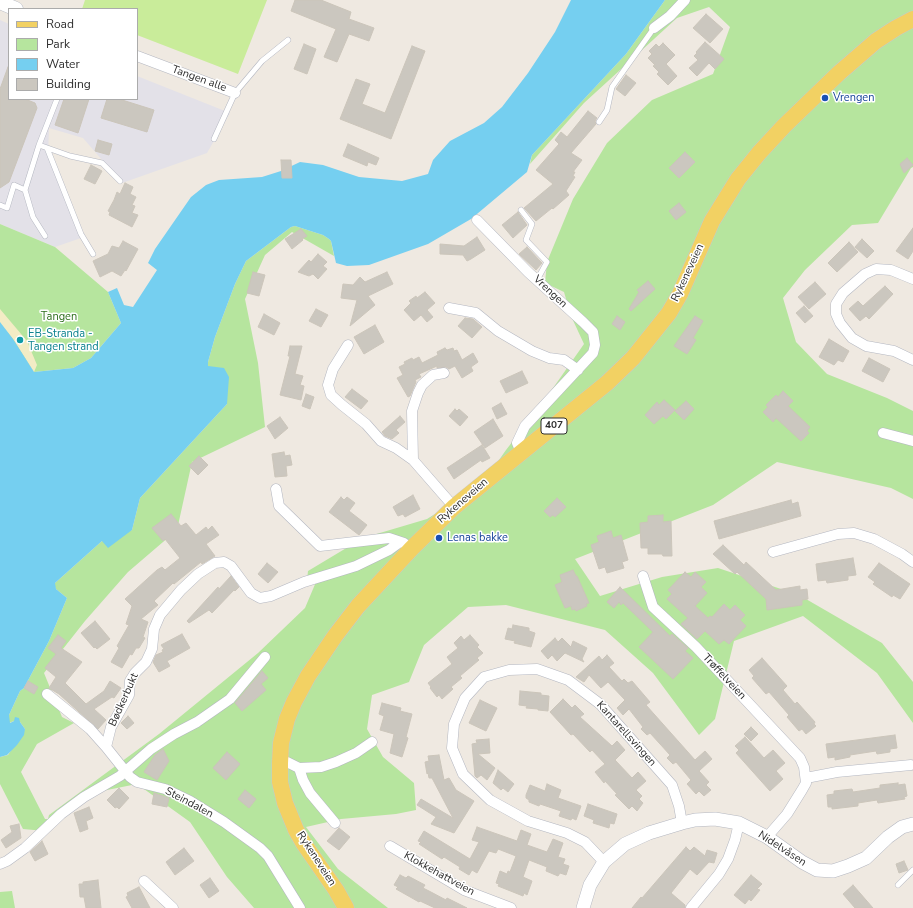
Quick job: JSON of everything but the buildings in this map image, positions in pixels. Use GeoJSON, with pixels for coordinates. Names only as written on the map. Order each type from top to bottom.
{"type":"FeatureCollection","features":[{"type":"Feature","properties":{"kind":"main road"},"geometry":{"type":"LineString","coordinates":[[0,4],[13,8]]}},
{"type":"Feature","properties":{"kind":"main road","name":"Rykeneveien"},"geometry":{"type":"LineString","coordinates":[[346,908],[336,890],[296,830],[285,803],[280,782],[281,743],[287,719],[308,676],[335,636],[406,545],[607,383],[633,358],[669,313],[680,294],[712,221],[738,179],[759,153],[784,126],[839,73],[876,41],[913,19]]}},
{"type":"Feature","properties":{"kind":"street"},"geometry":{"type":"LineString","coordinates":[[654,28],[670,16],[685,0]]}},
{"type":"Feature","properties":{"kind":"street","name":"Tangen alle"},"geometry":{"type":"LineString","coordinates":[[138,56],[235,93]]}},
{"type":"Feature","properties":{"kind":"street","name":"Vrengen"},"geometry":{"type":"LineString","coordinates":[[477,220],[592,332],[596,345],[593,353],[525,426],[517,443],[521,452]]}},
{"type":"Feature","properties":{"kind":"street"},"geometry":{"type":"LineString","coordinates":[[913,279],[891,270],[876,269],[865,274],[843,293],[836,304],[836,314],[840,323],[852,338],[866,346],[894,351],[913,360]]}},
{"type":"Feature","properties":{"kind":"street"},"geometry":{"type":"LineString","coordinates":[[449,308],[476,313],[498,331],[532,351],[549,358],[564,360],[578,370]]}},
{"type":"Feature","properties":{"kind":"street"},"geometry":{"type":"LineString","coordinates":[[348,345],[333,369],[328,385],[331,394],[366,424],[381,441],[396,448],[413,460],[454,507]]}},
{"type":"Feature","properties":{"kind":"street"},"geometry":{"type":"LineString","coordinates":[[413,460],[412,411],[418,393],[422,385],[433,375],[444,373]]}},
{"type":"Feature","properties":{"kind":"street"},"geometry":{"type":"LineString","coordinates":[[883,433],[913,441]]}},
{"type":"Feature","properties":{"kind":"street"},"geometry":{"type":"LineString","coordinates":[[276,489],[279,506],[320,546],[388,538],[406,545]]}},
{"type":"Feature","properties":{"kind":"street"},"geometry":{"type":"LineString","coordinates":[[772,552],[838,534],[854,533],[874,539],[902,554],[913,562]]}},
{"type":"Feature","properties":{"kind":"street","name":"Bødkerbukt"},"geometry":{"type":"LineString","coordinates":[[106,747],[111,727],[129,695],[130,681],[135,673],[146,662],[152,649],[154,629],[160,615],[181,590],[198,574],[215,563],[224,562],[231,566],[251,593],[260,598],[271,596],[304,582],[356,566],[389,550],[406,545]]}},
{"type":"Feature","properties":{"kind":"street","name":"Trøffelveien"},"geometry":{"type":"LineString","coordinates":[[643,576],[653,607],[696,647],[800,758],[804,767],[806,778]]}},
{"type":"Feature","properties":{"kind":"street"},"geometry":{"type":"LineString","coordinates":[[0,864],[7,861],[25,848],[61,814],[84,797],[120,776],[151,749],[174,734],[197,722],[230,699],[264,657]]}},
{"type":"Feature","properties":{"kind":"street","name":"Kantarellsvingen"},"geometry":{"type":"LineString","coordinates":[[604,862],[586,842],[567,833],[528,821],[490,800],[463,774],[452,748],[454,724],[465,698],[484,677],[508,670],[537,669],[568,680],[600,704],[672,785],[679,806],[682,823]]}},
{"type":"Feature","properties":{"kind":"street"},"geometry":{"type":"LineString","coordinates":[[47,694],[90,729],[124,771]]}},
{"type":"Feature","properties":{"kind":"street"},"geometry":{"type":"LineString","coordinates":[[280,763],[287,762],[299,768],[320,766],[336,762],[356,753],[372,742]]}},
{"type":"Feature","properties":{"kind":"street"},"geometry":{"type":"LineString","coordinates":[[767,837],[787,814],[806,784],[806,778],[837,772],[911,765]]}},
{"type":"Feature","properties":{"kind":"street"},"geometry":{"type":"LineString","coordinates":[[299,768],[310,793],[335,823]]}},
{"type":"Feature","properties":{"kind":"street","name":"Steindalen"},"geometry":{"type":"LineString","coordinates":[[124,771],[137,782],[165,789],[190,801],[224,822],[260,848],[268,856],[300,908]]}},
{"type":"Feature","properties":{"kind":"street","name":"Nidelvåsen"},"geometry":{"type":"LineString","coordinates":[[583,908],[590,885],[604,862],[625,844],[648,833],[682,823],[695,820],[715,819],[739,824],[767,837],[807,865],[817,870],[832,871],[866,858],[902,827],[913,824]]}},
{"type":"Feature","properties":{"kind":"street"},"geometry":{"type":"LineString","coordinates":[[691,908],[719,874],[728,859],[739,824]]}},
{"type":"Feature","properties":{"kind":"street","name":"Klokkehattveien"},"geometry":{"type":"LineString","coordinates":[[390,846],[464,890],[511,908]]}},
{"type":"Feature","properties":{"kind":"street"},"geometry":{"type":"LineString","coordinates":[[144,881],[173,908]]}},
{"type":"Feature","properties":{"kind":"lane"},"geometry":{"type":"LineString","coordinates":[[599,122],[607,110],[612,87],[654,28]]}},
{"type":"Feature","properties":{"kind":"lane","name":"Tangen alle"},"geometry":{"type":"LineString","coordinates":[[235,93],[262,60],[288,40]]}},
{"type":"Feature","properties":{"kind":"lane"},"geometry":{"type":"LineString","coordinates":[[214,139],[235,93]]}},
{"type":"Feature","properties":{"kind":"lane"},"geometry":{"type":"LineString","coordinates":[[45,236],[33,217],[25,190],[39,145],[57,100]]}},
{"type":"Feature","properties":{"kind":"lane"},"geometry":{"type":"LineString","coordinates":[[39,145],[70,156],[102,162],[120,181]]}},
{"type":"Feature","properties":{"kind":"lane"},"geometry":{"type":"LineString","coordinates":[[47,148],[81,234],[93,254]]}},
{"type":"Feature","properties":{"kind":"lane"},"geometry":{"type":"LineString","coordinates":[[0,205],[7,208],[14,186],[25,190]]}},
{"type":"Feature","properties":{"kind":"lane"},"geometry":{"type":"LineString","coordinates":[[520,210],[532,224],[526,240],[547,262],[537,280]]}},
{"type":"Feature","properties":{"kind":"lane"},"geometry":{"type":"LineString","coordinates":[[898,886],[913,870]]}},
{"type":"Feature","properties":{"kind":"shaded area"},"geometry":{"type":"Polygon","coordinates":[[[0,20],[8,24],[8,100],[138,100],[138,76],[230,113],[207,153],[122,183],[83,138],[49,128],[48,157],[81,238],[55,247],[0,224],[0,20]]]}},
{"type":"Feature","properties":{"kind":"green space"},"geometry":{"type":"Polygon","coordinates":[[[85,0],[267,0],[238,74],[138,35],[138,8],[82,8],[85,0]]]}},
{"type":"Feature","properties":{"kind":"green space"},"geometry":{"type":"Polygon","coordinates":[[[665,0],[913,0],[913,167],[878,223],[852,225],[805,270],[783,298],[796,342],[827,374],[887,398],[913,411],[913,499],[891,488],[777,462],[713,505],[575,559],[600,596],[662,577],[718,568],[799,595],[882,643],[913,682],[913,723],[877,673],[803,616],[734,641],[715,719],[699,735],[653,673],[605,630],[506,605],[468,607],[424,645],[409,682],[372,695],[367,729],[383,757],[414,783],[416,810],[396,814],[341,819],[306,827],[338,869],[388,908],[254,908],[227,877],[190,822],[137,784],[97,792],[45,831],[23,829],[0,784],[0,757],[8,755],[25,729],[20,722],[14,721],[9,723],[9,715],[20,691],[24,688],[49,641],[67,598],[56,589],[55,583],[102,541],[132,530],[140,498],[227,404],[207,366],[215,337],[235,284],[246,261],[291,227],[295,226],[323,235],[329,239],[331,241],[334,256],[292,232],[265,255],[245,299],[258,363],[265,427],[192,462],[177,530],[128,572],[85,621],[44,673],[62,717],[74,723],[37,744],[21,772],[45,819],[48,819],[49,815],[159,734],[258,653],[305,608],[316,582],[307,580],[308,571],[363,538],[427,519],[482,484],[584,344],[571,316],[564,292],[545,283],[547,262],[573,199],[607,143],[652,100],[713,74],[730,27],[709,7],[677,18],[584,103],[530,164],[532,155],[626,54],[665,0]]]}},
{"type":"Feature","properties":{"kind":"green space","name":"Tangen"},"geometry":{"type":"Polygon","coordinates":[[[0,224],[55,247],[108,292],[121,323],[91,358],[73,368],[34,372],[0,322],[0,224]]]}},
{"type":"Feature","properties":{"kind":"green space"},"geometry":{"type":"Polygon","coordinates":[[[12,891],[15,908],[0,908],[0,892],[12,891]]]}},
{"type":"Feature","properties":{"kind":"sand","name":"EB-Stranda - Tangen strand"},"geometry":{"type":"Polygon","coordinates":[[[0,309],[27,341],[37,365],[34,372],[13,339],[0,323],[0,309]]]}},
{"type":"Feature","properties":{"kind":"water"},"geometry":{"type":"Polygon","coordinates":[[[571,0],[665,0],[626,54],[532,155],[527,172],[471,219],[428,244],[369,265],[347,266],[336,263],[331,241],[329,239],[323,235],[295,226],[291,227],[246,261],[235,284],[215,337],[208,362],[208,366],[224,368],[229,377],[227,404],[140,498],[132,530],[108,548],[102,541],[55,583],[56,589],[67,598],[49,641],[24,688],[20,691],[9,715],[10,723],[14,721],[15,717],[19,718],[25,729],[24,735],[7,755],[0,757],[0,322],[34,372],[73,368],[91,358],[121,323],[108,292],[117,288],[124,305],[133,307],[157,270],[148,263],[155,249],[191,197],[206,185],[219,180],[262,177],[281,171],[300,162],[323,165],[359,177],[402,181],[428,174],[433,160],[450,141],[484,123],[502,107],[528,73],[555,32],[571,0]]]}},
{"type":"Feature","properties":{"kind":"place","name":"Vrengen"},"geometry":{"type":"Point","coordinates":[825,98]}},
{"type":"Feature","properties":{"kind":"place","name":"EB-Stranda - Tangen strand"},"geometry":{"type":"Point","coordinates":[20,340]}},
{"type":"Feature","properties":{"kind":"place","name":"Lenas bakke"},"geometry":{"type":"Point","coordinates":[439,538]}}]}
